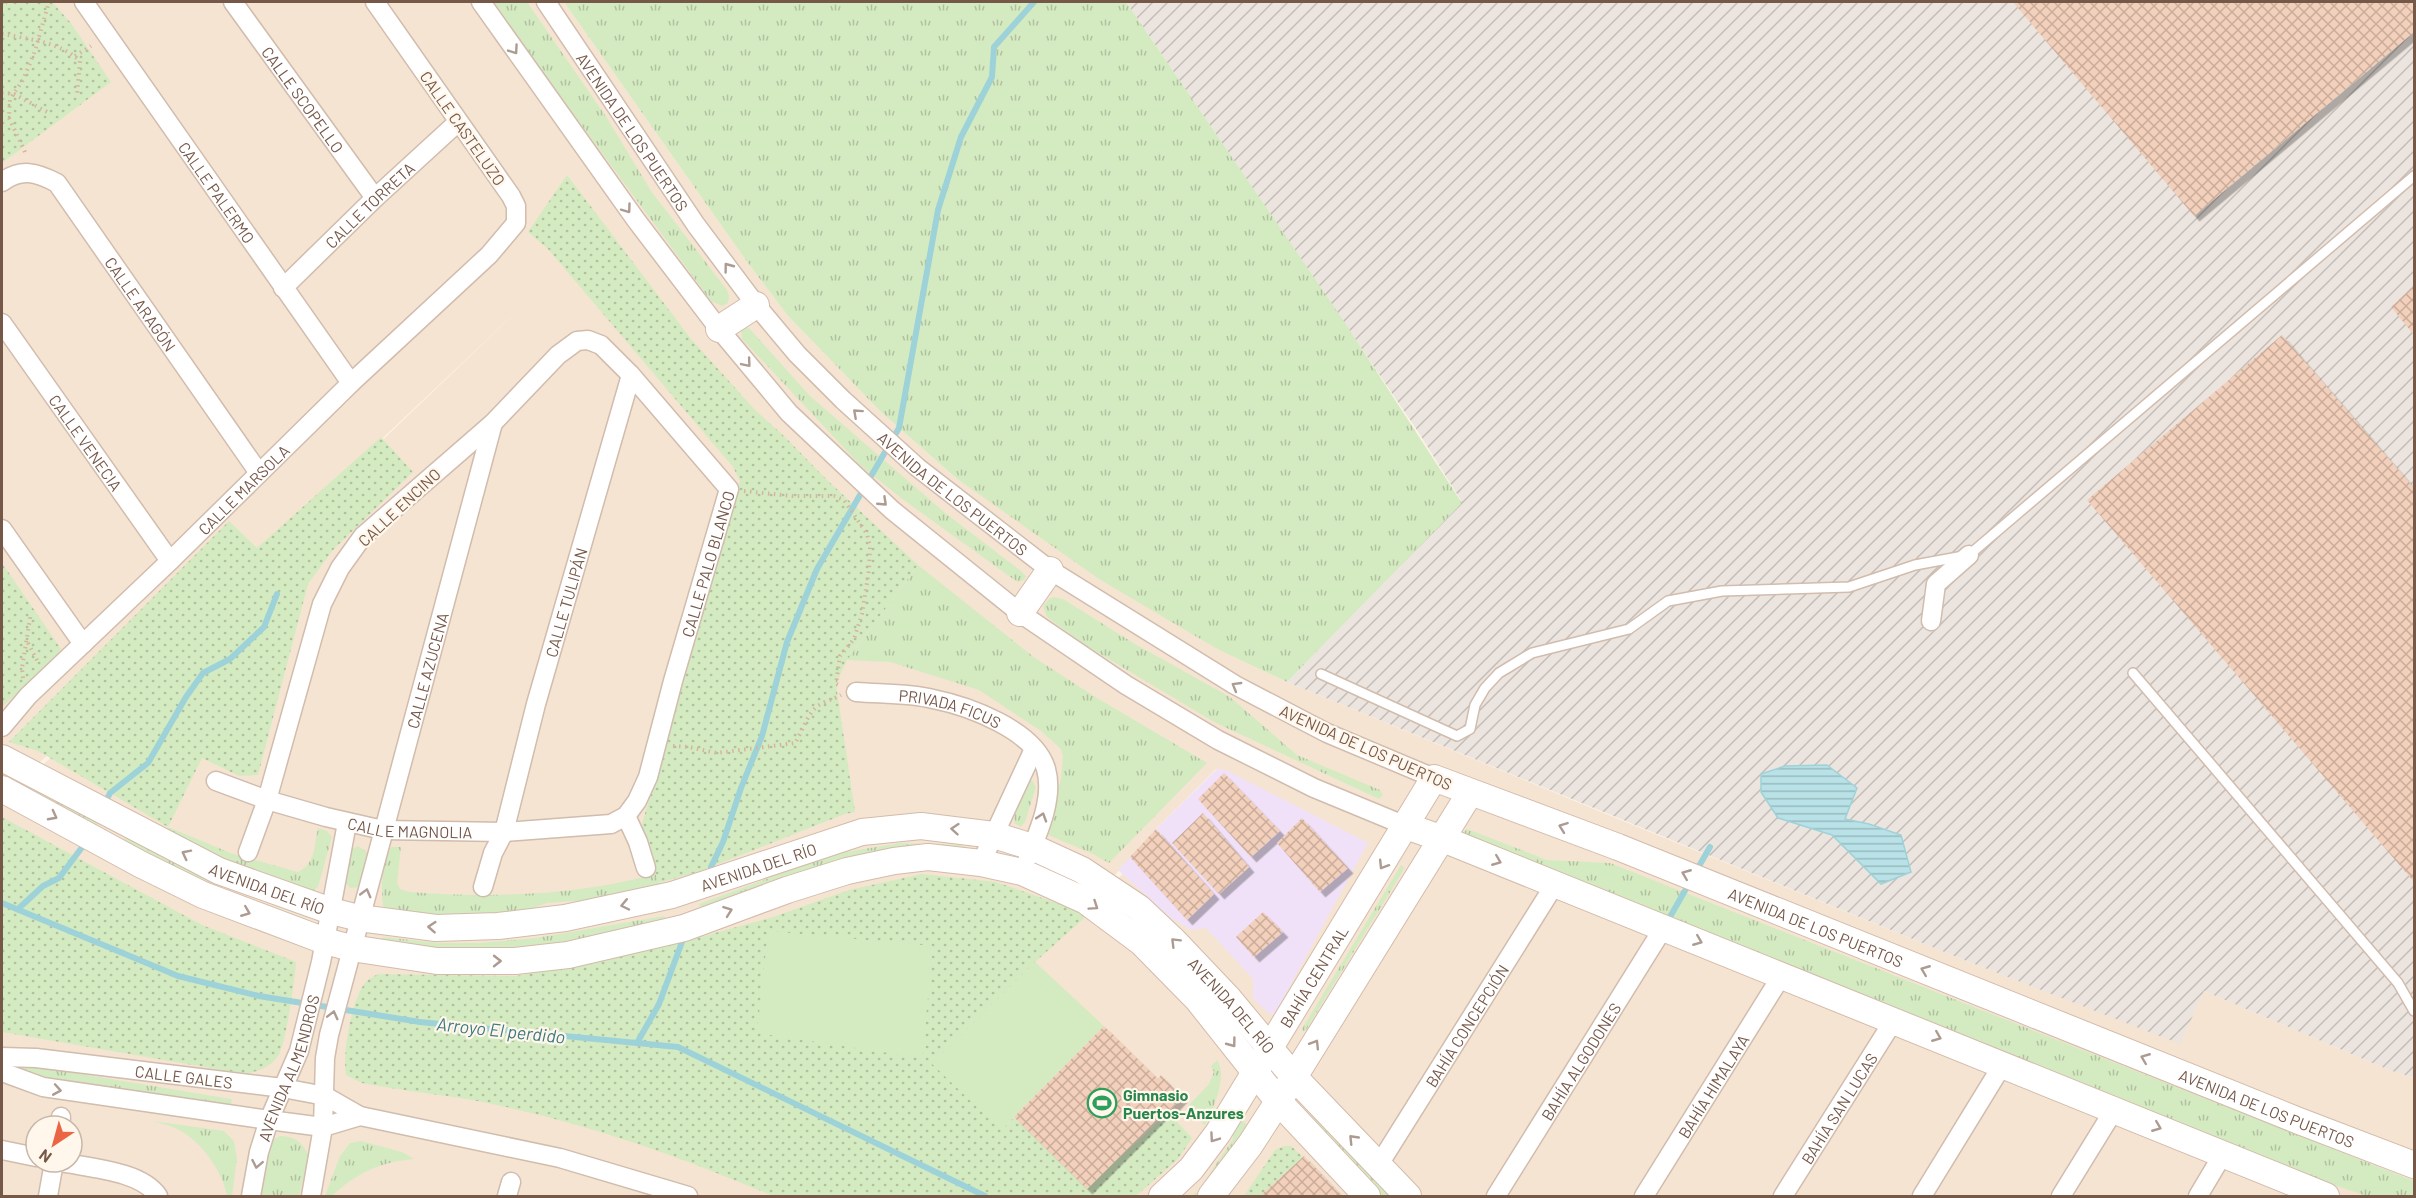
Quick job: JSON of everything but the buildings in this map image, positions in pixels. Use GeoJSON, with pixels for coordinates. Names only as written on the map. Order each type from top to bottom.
{"type":"FeatureCollection","features":[{"type":"Feature","properties":{"kind":"street","name":"CALLE PALERMO"},"geometry":{"type":"LineString","coordinates":[[84,2],[351,383]]}},
{"type":"Feature","properties":{"kind":"street","name":"CALLE SCOPELLO"},"geometry":{"type":"LineString","coordinates":[[233,2],[375,198]]}},
{"type":"Feature","properties":{"kind":"street","name":"CALLE CASTELUZO"},"geometry":{"type":"LineString","coordinates":[[375,2],[516,206],[516,223],[489,255]]}},
{"type":"Feature","properties":{"kind":"street"},"geometry":{"type":"LineString","coordinates":[[481,2],[636,220],[719,329],[789,413],[892,510],[1020,614],[1126,685],[1218,740],[1314,788],[2003,1064],[2326,1197]]}},
{"type":"Feature","properties":{"kind":"street","name":"AVENIDA DE LOS PUERTOS"},"geometry":{"type":"LineString","coordinates":[[546,2],[696,225],[756,305],[797,354],[843,400],[899,452],[1050,570],[1235,686],[1287,714],[1365,750],[1470,793],[1618,847],[2415,1165]]}},
{"type":"Feature","properties":{"kind":"street","name":"CALLE TORRETA"},"geometry":{"type":"LineString","coordinates":[[283,288],[375,198],[458,122]]}},
{"type":"Feature","properties":{"kind":"street","name":"CALLE ARAGÓN"},"geometry":{"type":"LineString","coordinates":[[2,182],[12,174],[29,171],[57,183],[259,473]]}},
{"type":"Feature","properties":{"kind":"street","name":"CALLE MARSOLA"},"geometry":{"type":"LineString","coordinates":[[2,727],[28,696],[170,561],[351,383],[489,255]]}},
{"type":"Feature","properties":{"kind":"street"},"geometry":{"type":"LineString","coordinates":[[719,329],[756,305]]}},
{"type":"Feature","properties":{"kind":"street","name":"CALLE VENECIA"},"geometry":{"type":"LineString","coordinates":[[2,323],[8,350],[170,561]]}},
{"type":"Feature","properties":{"kind":"street","name":"CALLE PALO BLANCO"},"geometry":{"type":"LineString","coordinates":[[558,355],[577,341],[588,340],[601,345],[631,375],[729,489],[648,777],[638,801],[618,820]]}},
{"type":"Feature","properties":{"kind":"street","name":"CALLE ENCINO"},"geometry":{"type":"LineString","coordinates":[[248,852],[267,800],[322,604],[340,568],[363,536],[493,423],[558,355]]}},
{"type":"Feature","properties":{"kind":"street","name":"CALLE TULIPÁN"},"geometry":{"type":"LineString","coordinates":[[483,887],[493,853],[504,832],[536,704],[631,375]]}},
{"type":"Feature","properties":{"kind":"street","name":"CALLE AZUCENA"},"geometry":{"type":"LineString","coordinates":[[351,948],[493,423]]}},
{"type":"Feature","properties":{"kind":"street"},"geometry":{"type":"LineString","coordinates":[[2,529],[83,644]]}},
{"type":"Feature","properties":{"kind":"street"},"geometry":{"type":"LineString","coordinates":[[1931,621],[1936,584],[1968,555]]}},
{"type":"Feature","properties":{"kind":"street"},"geometry":{"type":"LineString","coordinates":[[1020,614],[1050,570]]}},
{"type":"Feature","properties":{"kind":"street","name":"PRIVADA FICUS"},"geometry":{"type":"LineString","coordinates":[[856,692],[933,698],[975,712],[1011,728],[1034,749],[1046,767],[1047,802],[1022,872]]}},
{"type":"Feature","properties":{"kind":"street"},"geometry":{"type":"LineString","coordinates":[[981,862],[1034,749]]}},
{"type":"Feature","properties":{"kind":"street","name":"AVENIDA DEL RÍO"},"geometry":{"type":"LineString","coordinates":[[2,758],[219,871],[331,911],[359,918],[436,928],[498,926],[565,918],[672,895],[862,832],[921,826],[994,835],[1032,847],[1082,870],[1139,908],[1229,999],[1294,1077],[1408,1197]]}},
{"type":"Feature","properties":{"kind":"street","name":"BAHÍA CENTRAL"},"geometry":{"type":"LineString","coordinates":[[1162,1197],[1191,1169],[1218,1133],[1434,778]]}},
{"type":"Feature","properties":{"kind":"street","name":"CALLE MAGNOLIA"},"geometry":{"type":"LineString","coordinates":[[216,780],[267,800],[347,823],[383,830],[504,832],[618,820]]}},
{"type":"Feature","properties":{"kind":"street","name":"AVENIDA DEL RÍO"},"geometry":{"type":"LineString","coordinates":[[2,789],[203,895],[323,952],[351,948],[437,961],[515,961],[568,955],[684,928],[787,890],[847,871],[894,861],[928,857],[981,862],[1022,872],[1086,901],[1115,921],[1167,968],[1198,1000],[1278,1101],[1367,1197]]}},
{"type":"Feature","properties":{"kind":"street"},"geometry":{"type":"LineString","coordinates":[[1211,1197],[1250,1145],[1294,1077],[1470,793]]}},
{"type":"Feature","properties":{"kind":"street"},"geometry":{"type":"LineString","coordinates":[[105,844],[117,818]]}},
{"type":"Feature","properties":{"kind":"street"},"geometry":{"type":"LineString","coordinates":[[618,820],[638,842],[646,868]]}},
{"type":"Feature","properties":{"kind":"street"},"geometry":{"type":"LineString","coordinates":[[331,911],[347,823]]}},
{"type":"Feature","properties":{"kind":"street"},"geometry":{"type":"LineString","coordinates":[[1068,892],[1082,870]]}},
{"type":"Feature","properties":{"kind":"street","name":"BAHÍA CONCEPCIÓN"},"geometry":{"type":"LineString","coordinates":[[1378,1166],[1555,884]]}},
{"type":"Feature","properties":{"kind":"street"},"geometry":{"type":"LineString","coordinates":[[672,895],[684,928]]}},
{"type":"Feature","properties":{"kind":"street","name":"AVENIDA ALMENDROS"},"geometry":{"type":"LineString","coordinates":[[250,1197],[259,1152],[269,1120],[299,1051],[331,911]]}},
{"type":"Feature","properties":{"kind":"street","name":"BAHÍA ALGODONES"},"geometry":{"type":"LineString","coordinates":[[1496,1197],[1664,927]]}},
{"type":"Feature","properties":{"kind":"street","name":"AVENIDA ALMENDROS"},"geometry":{"type":"LineString","coordinates":[[311,1197],[323,1126],[325,1058],[351,948]]}},
{"type":"Feature","properties":{"kind":"street","name":"BAHÍA HIMALAYA"},"geometry":{"type":"LineString","coordinates":[[1644,1197],[1782,975]]}},
{"type":"Feature","properties":{"kind":"street","name":"BAHÍA SAN LUCAS"},"geometry":{"type":"LineString","coordinates":[[1783,1197],[1894,1020]]}},
{"type":"Feature","properties":{"kind":"street","name":"CALLE GALES"},"geometry":{"type":"LineString","coordinates":[[2,1057],[36,1058],[283,1088],[325,1096],[360,1116],[560,1158],[688,1197]]}},
{"type":"Feature","properties":{"kind":"street"},"geometry":{"type":"LineString","coordinates":[[1922,1197],[2003,1064]]}},
{"type":"Feature","properties":{"kind":"street","name":"CALLE GALES"},"geometry":{"type":"LineString","coordinates":[[2,1072],[54,1089],[269,1120],[323,1126],[360,1116]]}},
{"type":"Feature","properties":{"kind":"street"},"geometry":{"type":"LineString","coordinates":[[2061,1197],[2114,1110]]}},
{"type":"Feature","properties":{"kind":"street"},"geometry":{"type":"LineString","coordinates":[[2,1150],[24,1155]]}},
{"type":"Feature","properties":{"kind":"street"},"geometry":{"type":"LineString","coordinates":[[2198,1197],[2223,1154]]}},
{"type":"Feature","properties":{"kind":"street"},"geometry":{"type":"LineString","coordinates":[[84,1167],[138,1179],[151,1186],[158,1197]]}},
{"type":"Feature","properties":{"kind":"street"},"geometry":{"type":"LineString","coordinates":[[48,1197],[52,1174]]}},
{"type":"Feature","properties":{"kind":"lane"},"geometry":{"type":"LineString","coordinates":[[1321,674],[1457,736],[1470,729],[1475,705],[1485,688],[1499,673],[1532,653],[1629,629],[1668,601],[1722,591],[1849,587],[1915,565],[1968,555],[2415,176]]}},
{"type":"Feature","properties":{"kind":"lane"},"geometry":{"type":"LineString","coordinates":[[2133,673],[2398,983],[2415,1011]]}},
{"type":"Feature","properties":{"kind":"path"},"geometry":{"type":"LineString","coordinates":[[25,152],[9,118],[10,99],[26,74],[49,2]]}},
{"type":"Feature","properties":{"kind":"path"},"geometry":{"type":"LineString","coordinates":[[2,34],[57,46],[75,56],[80,61],[77,95]]}},
{"type":"Feature","properties":{"kind":"path"},"geometry":{"type":"LineString","coordinates":[[75,56],[91,46]]}},
{"type":"Feature","properties":{"kind":"path"},"geometry":{"type":"LineString","coordinates":[[2,93],[14,94],[51,114]]}},
{"type":"Feature","properties":{"kind":"path"},"geometry":{"type":"LineString","coordinates":[[729,489],[792,496],[834,496],[844,500],[867,534],[870,548],[869,570],[862,614],[854,639],[840,656],[836,684],[856,692]]}},
{"type":"Feature","properties":{"kind":"path"},"geometry":{"type":"LineString","coordinates":[[28,696],[24,686],[22,668],[32,613]]}},
{"type":"Feature","properties":{"kind":"path"},"geometry":{"type":"LineString","coordinates":[[657,744],[717,753],[795,743],[812,711],[823,702],[856,692]]}},
{"type":"Feature","properties":{"kind":"shaded area"},"geometry":{"type":"Polygon","coordinates":[[[2,2],[564,2],[745,259],[788,316],[881,412],[956,478],[1219,650],[1287,682],[1623,821],[1959,958],[2179,1043],[2204,991],[2389,1070],[2414,1078],[2414,1196],[2,1196],[2,804],[531,298],[2,798],[2,2]],[[1216,769],[1156,829],[1066,930],[1226,771],[1216,769]]]}},
{"type":"Feature","properties":{"kind":"shaded area"},"geometry":{"type":"Polygon","coordinates":[[[1126,2],[2414,2],[2414,1078],[2389,1070],[2204,991],[2180,1044],[1959,958],[1287,682],[1462,502],[1419,433],[1126,2]]]}},
{"type":"Feature","properties":{"kind":"shaded area"},"geometry":{"type":"Polygon","coordinates":[[[1217,769],[1226,770],[1368,843],[1274,1015],[1266,1011],[1253,998],[1253,979],[1206,928],[1191,930],[1171,918],[1118,870],[1217,769]]]}},
{"type":"Feature","properties":{"kind":"green space"},"geometry":{"type":"Polygon","coordinates":[[[2,2],[52,2],[70,22],[111,82],[2,163],[2,2]]]}},
{"type":"Feature","properties":{"kind":"green space"},"geometry":{"type":"Polygon","coordinates":[[[494,2],[527,2],[607,118],[651,191],[727,290],[728,303],[722,306],[711,301],[526,50],[494,2]]]}},
{"type":"Feature","properties":{"kind":"green space"},"geometry":{"type":"Polygon","coordinates":[[[564,2],[1126,2],[1345,323],[1462,503],[1287,682],[1219,650],[1099,579],[956,478],[881,412],[788,316],[745,259],[564,2]]]}},
{"type":"Feature","properties":{"kind":"green space"},"geometry":{"type":"Polygon","coordinates":[[[567,175],[691,339],[755,410],[918,565],[847,660],[836,684],[855,812],[698,872],[658,883],[642,824],[740,481],[733,467],[548,249],[528,232],[567,175]]]}},
{"type":"Feature","properties":{"kind":"green space"},"geometry":{"type":"Polygon","coordinates":[[[745,327],[750,329],[810,396],[944,512],[1021,571],[1026,576],[1024,580],[1018,582],[1009,576],[901,498],[860,465],[742,339],[741,331],[745,327]]]}},
{"type":"Feature","properties":{"kind":"green space"},"geometry":{"type":"Polygon","coordinates":[[[381,437],[413,472],[333,550],[308,584],[258,775],[239,776],[202,758],[168,827],[38,751],[9,742],[229,521],[257,548],[381,437]]]}},
{"type":"Feature","properties":{"kind":"green space"},"geometry":{"type":"Polygon","coordinates":[[[2,563],[61,649],[2,707],[2,563]]]}},
{"type":"Feature","properties":{"kind":"green space"},"geometry":{"type":"Polygon","coordinates":[[[918,565],[1035,658],[1097,698],[1207,763],[1109,863],[1048,835],[1047,822],[1061,779],[1063,756],[1060,748],[1041,731],[979,690],[890,662],[847,660],[918,565]]]}},
{"type":"Feature","properties":{"kind":"green space"},"geometry":{"type":"Polygon","coordinates":[[[1054,597],[1063,599],[1135,644],[1230,697],[1297,755],[1380,790],[1383,795],[1379,799],[1214,722],[1087,646],[1047,617],[1043,606],[1054,597]]]}},
{"type":"Feature","properties":{"kind":"green space"},"geometry":{"type":"Polygon","coordinates":[[[1031,779],[1036,787],[1025,822],[1021,827],[1014,823],[1015,814],[1031,779]]]}},
{"type":"Feature","properties":{"kind":"green space"},"geometry":{"type":"Polygon","coordinates":[[[21,780],[89,816],[99,825],[100,831],[16,785],[21,780]]]}},
{"type":"Feature","properties":{"kind":"green space"},"geometry":{"type":"Polygon","coordinates":[[[2,817],[202,925],[296,962],[287,1025],[281,1049],[275,1060],[255,1072],[245,1074],[2,1032],[2,817]]]}},
{"type":"Feature","properties":{"kind":"green space"},"geometry":{"type":"Polygon","coordinates":[[[168,827],[233,854],[298,872],[311,859],[318,828],[327,831],[332,837],[318,887],[312,892],[304,893],[163,835],[168,827]]]}},
{"type":"Feature","properties":{"kind":"green space"},"geometry":{"type":"Polygon","coordinates":[[[1467,829],[1547,860],[1610,863],[2414,1181],[2414,1196],[2367,1196],[2282,1168],[2016,1056],[1471,838],[1464,832],[1467,829]]]}},
{"type":"Feature","properties":{"kind":"green space"},"geometry":{"type":"Polygon","coordinates":[[[127,837],[217,886],[307,919],[305,923],[229,899],[121,842],[127,837]]]}},
{"type":"Feature","properties":{"kind":"green space"},"geometry":{"type":"Polygon","coordinates":[[[900,843],[960,845],[969,848],[703,910],[699,904],[834,854],[900,843]]]}},
{"type":"Feature","properties":{"kind":"green space"},"geometry":{"type":"Polygon","coordinates":[[[358,846],[368,853],[361,887],[350,888],[342,879],[352,849],[358,846]]]}},
{"type":"Feature","properties":{"kind":"green space"},"geometry":{"type":"Polygon","coordinates":[[[391,847],[401,847],[397,883],[400,889],[409,892],[471,895],[533,894],[594,887],[656,874],[662,892],[616,904],[574,901],[547,903],[504,918],[472,922],[393,914],[383,906],[382,892],[385,860],[391,847]]]}},
{"type":"Feature","properties":{"kind":"green space"},"geometry":{"type":"Polygon","coordinates":[[[1401,865],[1404,867],[1403,871],[1303,1032],[1302,1029],[1401,865]]]}},
{"type":"Feature","properties":{"kind":"green space"},"geometry":{"type":"Polygon","coordinates":[[[922,874],[996,882],[1089,914],[1035,962],[933,1064],[1002,1129],[1014,1117],[1087,1189],[1168,1112],[1192,1138],[1178,1159],[1136,1196],[773,1196],[672,1156],[568,1122],[480,1102],[362,1083],[346,1075],[347,1039],[353,1009],[363,986],[378,974],[516,976],[682,942],[773,917],[849,890],[922,874]]]}},
{"type":"Feature","properties":{"kind":"green space"},"geometry":{"type":"Polygon","coordinates":[[[664,916],[667,919],[665,923],[571,947],[438,951],[379,942],[383,937],[439,943],[480,943],[536,938],[664,916]]]}},
{"type":"Feature","properties":{"kind":"green space"},"geometry":{"type":"Polygon","coordinates":[[[768,931],[933,946],[922,1058],[757,1033],[768,931]]]}},
{"type":"Feature","properties":{"kind":"green space"},"geometry":{"type":"Polygon","coordinates":[[[1035,962],[1104,1026],[1001,1130],[932,1064],[1035,962]]]}},
{"type":"Feature","properties":{"kind":"green space"},"geometry":{"type":"Polygon","coordinates":[[[1217,1060],[1221,1082],[1208,1122],[1204,1125],[1188,1106],[1209,1084],[1214,1072],[1211,1066],[1217,1060]]]}},
{"type":"Feature","properties":{"kind":"green space"},"geometry":{"type":"Polygon","coordinates":[[[9,1062],[232,1101],[228,1105],[133,1094],[9,1070],[9,1062]]]}},
{"type":"Feature","properties":{"kind":"green space"},"geometry":{"type":"Polygon","coordinates":[[[1315,1113],[1335,1138],[1390,1196],[1382,1196],[1313,1118],[1311,1115],[1315,1113]]]}},
{"type":"Feature","properties":{"kind":"green space"},"geometry":{"type":"Polygon","coordinates":[[[153,1121],[224,1131],[234,1141],[237,1158],[232,1196],[227,1196],[216,1168],[189,1136],[171,1126],[153,1121]]]}},
{"type":"Feature","properties":{"kind":"green space"},"geometry":{"type":"Polygon","coordinates":[[[1243,1121],[1251,1129],[1203,1196],[1191,1196],[1198,1191],[1233,1139],[1232,1132],[1237,1124],[1243,1121]]]}},
{"type":"Feature","properties":{"kind":"green space"},"geometry":{"type":"Polygon","coordinates":[[[280,1136],[298,1141],[309,1156],[299,1196],[258,1196],[270,1141],[280,1136]]]}},
{"type":"Feature","properties":{"kind":"green space"},"geometry":{"type":"Polygon","coordinates":[[[361,1141],[402,1152],[414,1159],[370,1170],[350,1181],[332,1196],[325,1196],[340,1156],[350,1143],[361,1141]]]}},
{"type":"Feature","properties":{"kind":"green space"},"geometry":{"type":"Polygon","coordinates":[[[1291,1146],[1303,1157],[1260,1196],[1244,1196],[1275,1150],[1291,1146]]]}},
{"type":"Feature","properties":{"kind":"water"},"geometry":{"type":"Polygon","coordinates":[[[1827,765],[1857,788],[1845,819],[1901,835],[1911,872],[1881,884],[1832,835],[1778,818],[1761,792],[1761,774],[1785,766],[1827,765]]]}},
{"type":"Feature","properties":{"kind":"waterway"},"geometry":{"type":"LineString","coordinates":[[711,867],[723,842],[762,736],[787,642],[817,569],[899,428],[938,210],[961,137],[992,77],[994,47],[1034,2]]}},
{"type":"Feature","properties":{"kind":"waterway"},"geometry":{"type":"LineString","coordinates":[[105,803],[110,793],[148,763],[186,697],[203,673],[230,659],[264,627],[277,594]]}},
{"type":"Feature","properties":{"kind":"waterway"},"geometry":{"type":"LineString","coordinates":[[18,909],[43,886],[59,878],[86,842]]}},
{"type":"Feature","properties":{"kind":"waterway"},"geometry":{"type":"LineString","coordinates":[[1695,873],[1710,847]]}},
{"type":"Feature","properties":{"kind":"waterway"},"geometry":{"type":"LineString","coordinates":[[1667,922],[1690,882]]}},
{"type":"Feature","properties":{"kind":"waterway","name":"Arroyo El perdido"},"geometry":{"type":"LineString","coordinates":[[2,903],[178,976],[259,996],[420,1022],[678,1047],[985,1196]]}},
{"type":"Feature","properties":{"kind":"waterway"},"geometry":{"type":"LineString","coordinates":[[637,1043],[659,1004],[682,942]]}},
{"type":"Feature","properties":{"kind":"place","name":"Gimnasio Puertos-Anzures"},"geometry":{"type":"Point","coordinates":[1102,1103]}}]}
